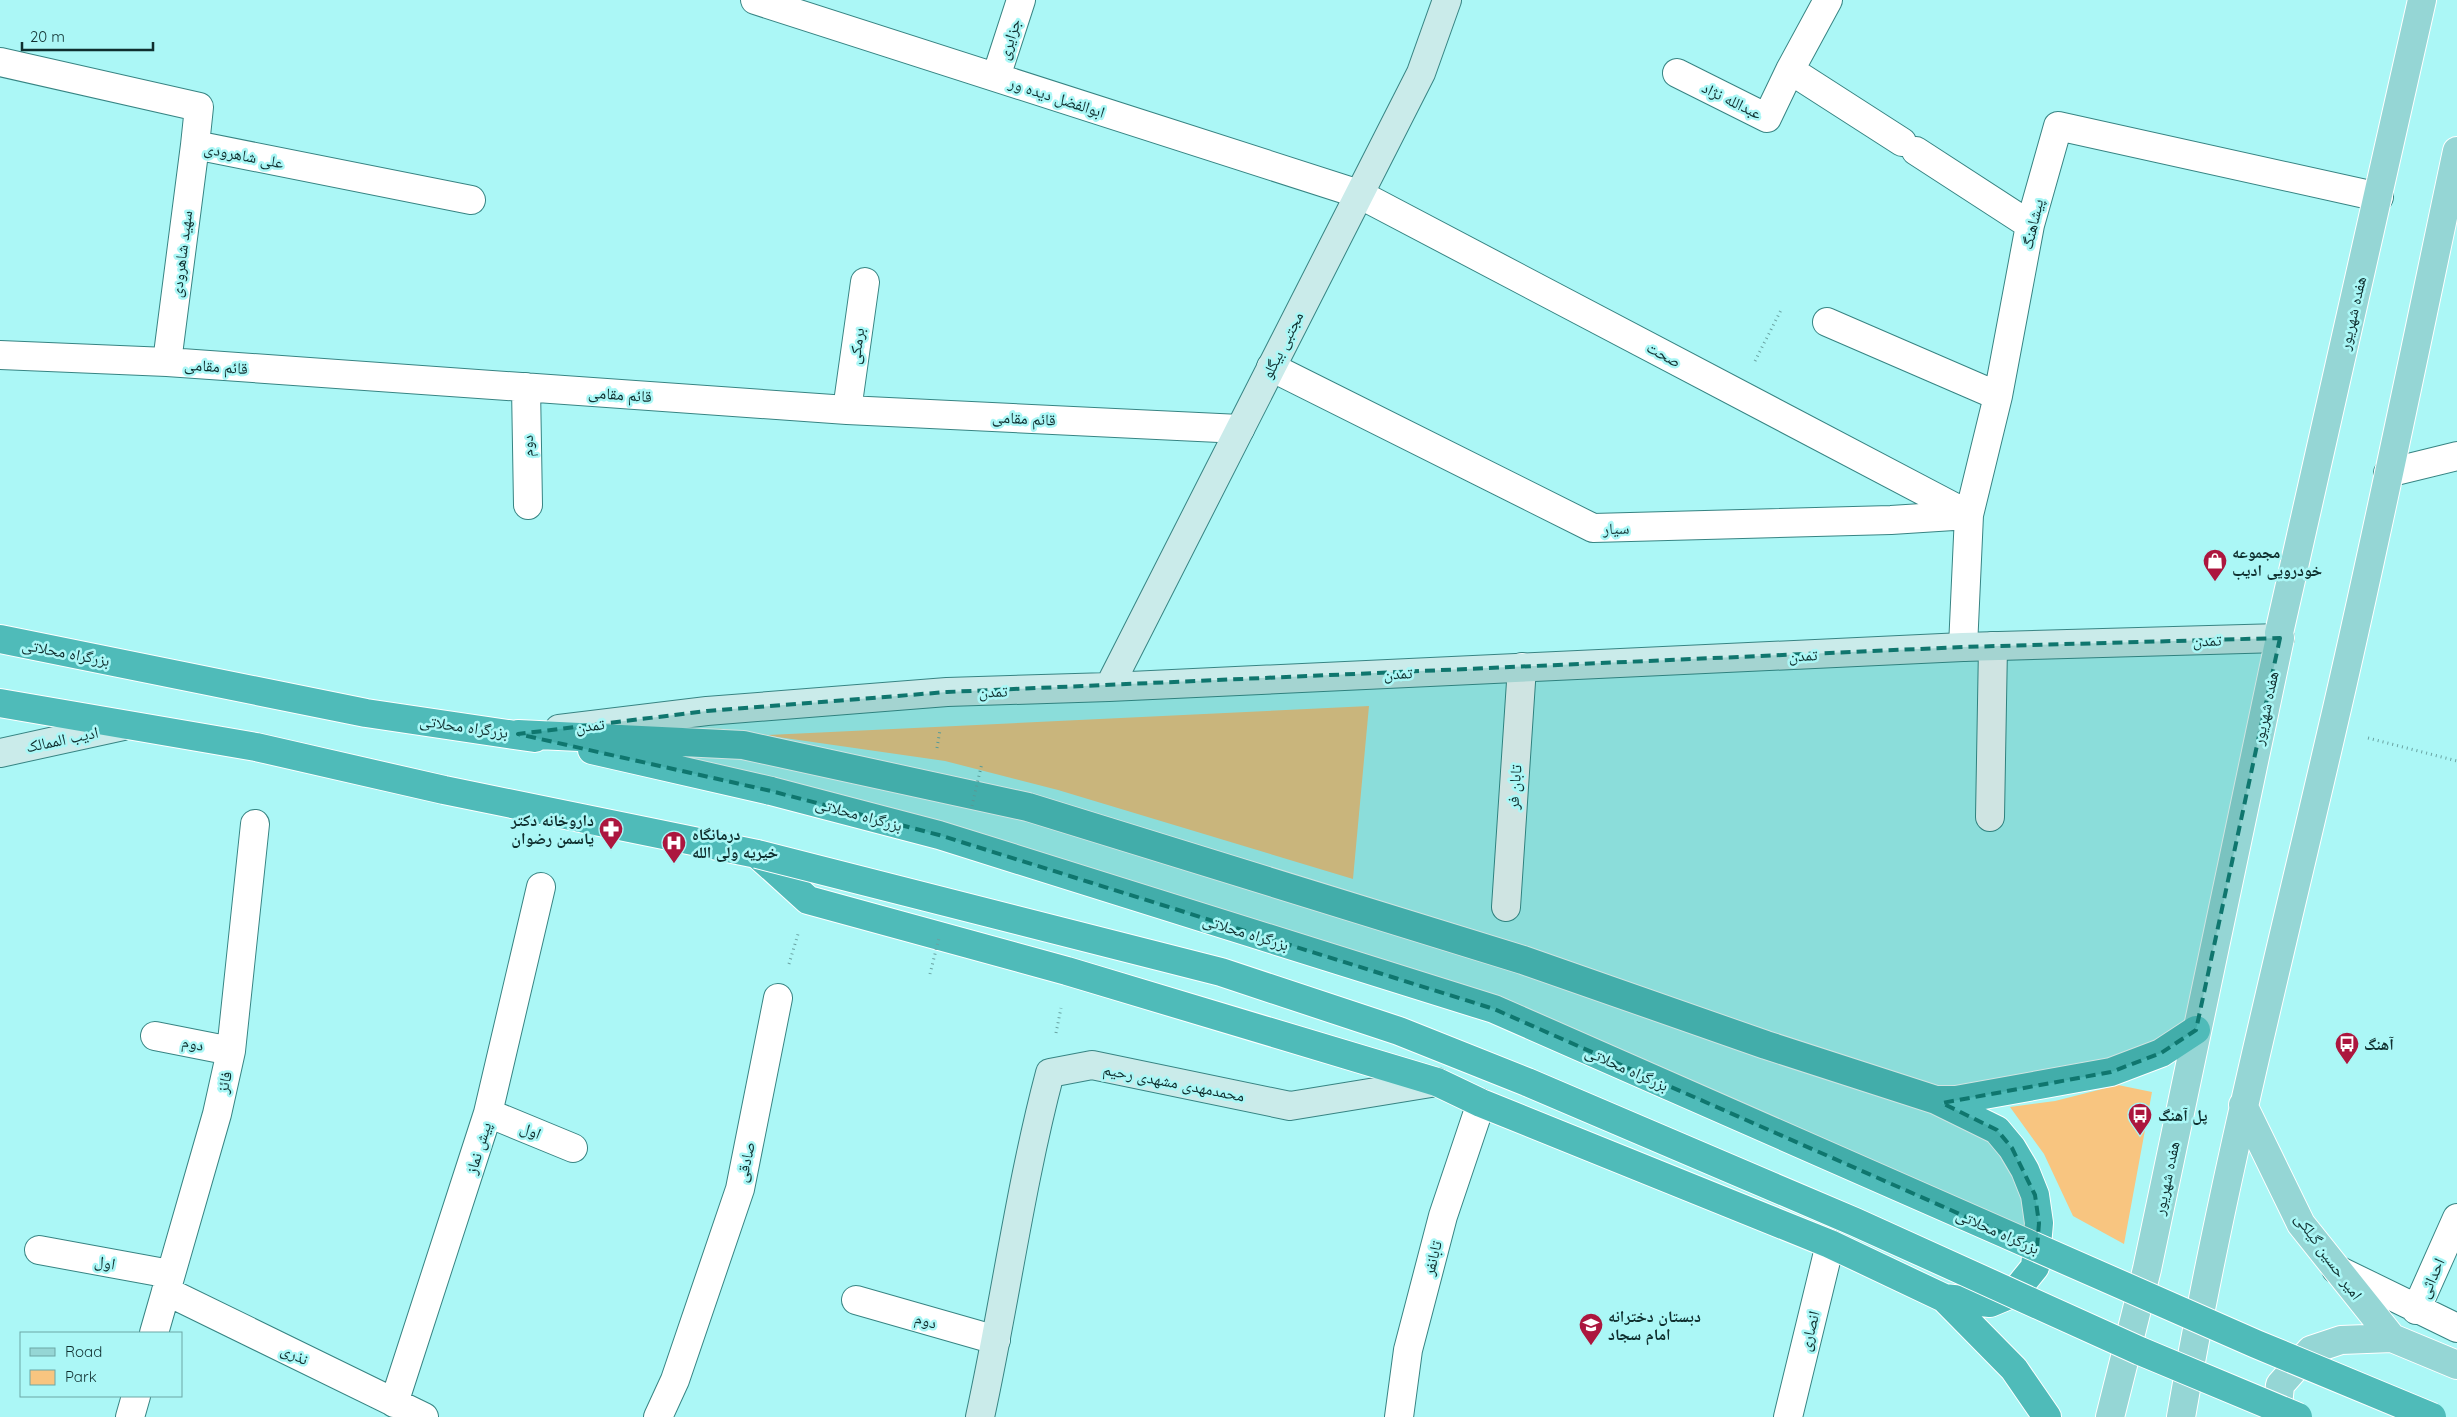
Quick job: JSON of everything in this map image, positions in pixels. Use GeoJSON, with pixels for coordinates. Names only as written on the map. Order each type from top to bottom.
{"type":"FeatureCollection","features":[{"type":"Feature","properties":{"kind":"highway","name":"بزرگراه محلاتی"},"geometry":{"type":"LineString","coordinates":[[0,639],[366,713],[518,734],[771,791],[939,835],[1494,1010],[2247,1340],[2432,1417]]}},
{"type":"Feature","properties":{"kind":"highway"},"geometry":{"type":"LineString","coordinates":[[0,703],[123,726],[256,747],[566,816],[757,854],[1221,972],[1399,1031],[1526,1082],[1837,1215],[2140,1351],[2298,1417]]}},
{"type":"Feature","properties":{"kind":"highway"},"geometry":{"type":"LineString","coordinates":[[518,734],[743,745],[1028,807],[1523,960],[1766,1045],[1936,1100],[1997,1130],[2012,1148],[2025,1170],[2035,1195],[2039,1223],[2035,1267],[2014,1293],[1990,1303],[1944,1298],[1830,1244],[1481,1103],[1437,1082],[1067,971],[808,900],[757,854]]}},
{"type":"Feature","properties":{"kind":"highway"},"geometry":{"type":"LineString","coordinates":[[1936,1100],[1956,1100],[2111,1072],[2161,1053],[2196,1030]]}},
{"type":"Feature","properties":{"kind":"highway"},"geometry":{"type":"LineString","coordinates":[[1944,1298],[2014,1369],[2047,1417]]}},
{"type":"Feature","properties":{"kind":"main road","name":"هفده شهریور"},"geometry":{"type":"LineString","coordinates":[[2110,1417],[2148,1270],[2196,1030],[2280,638],[2279,633],[2422,0]]}},
{"type":"Feature","properties":{"kind":"main road"},"geometry":{"type":"LineString","coordinates":[[2181,1417],[2203,1292],[2243,1105],[2333,728],[2457,151]]}},
{"type":"Feature","properties":{"kind":"main road","name":"امیر حسین گیلکی"},"geometry":{"type":"LineString","coordinates":[[2243,1105],[2301,1224],[2392,1338],[2457,1365]]}},
{"type":"Feature","properties":{"kind":"main road"},"geometry":{"type":"LineString","coordinates":[[2277,1417],[2280,1385],[2311,1350],[2341,1340],[2392,1338]]}},
{"type":"Feature","properties":{"kind":"street","name":"ابوالفضل دیده ور"},"geometry":{"type":"LineString","coordinates":[[755,0],[1359,194]]}},
{"type":"Feature","properties":{"kind":"street","name":"جزایری"},"geometry":{"type":"LineString","coordinates":[[996,77],[1021,0]]}},
{"type":"Feature","properties":{"kind":"street","name":"مجتبی بیگلو"},"geometry":{"type":"LineString","coordinates":[[1109,687],[1421,73],[1447,0]]}},
{"type":"Feature","properties":{"kind":"street","name":"عبدالله نژاد"},"geometry":{"type":"LineString","coordinates":[[1677,73],[1767,118],[1790,70],[1828,0]]}},
{"type":"Feature","properties":{"kind":"street","name":"علی شاهرودی"},"geometry":{"type":"LineString","coordinates":[[0,62],[199,107],[195,145],[471,200]]}},
{"type":"Feature","properties":{"kind":"street"},"geometry":{"type":"LineString","coordinates":[[1790,70],[2030,225]]}},
{"type":"Feature","properties":{"kind":"street","name":"پیشاهنگ"},"geometry":{"type":"LineString","coordinates":[[1963,647],[1969,515],[1998,396],[2030,225],[2058,126],[2379,197]]}},
{"type":"Feature","properties":{"kind":"street","name":"سهید شاهرودی"},"geometry":{"type":"LineString","coordinates":[[167,362],[195,145]]}},
{"type":"Feature","properties":{"kind":"street","name":"صحت"},"geometry":{"type":"LineString","coordinates":[[1359,194],[1969,515]]}},
{"type":"Feature","properties":{"kind":"street","name":"برمکی"},"geometry":{"type":"LineString","coordinates":[[847,410],[865,282]]}},
{"type":"Feature","properties":{"kind":"street"},"geometry":{"type":"LineString","coordinates":[[1827,322],[1998,396]]}},
{"type":"Feature","properties":{"kind":"street","name":"قائم مقامی"},"geometry":{"type":"LineString","coordinates":[[0,354],[167,362],[847,410],[1240,429]]}},
{"type":"Feature","properties":{"kind":"street","name":"سیار"},"geometry":{"type":"LineString","coordinates":[[1271,367],[1592,528],[1891,520],[1969,515]]}},
{"type":"Feature","properties":{"kind":"street","name":"دوم"},"geometry":{"type":"LineString","coordinates":[[526,387],[528,505]]}},
{"type":"Feature","properties":{"kind":"street"},"geometry":{"type":"LineString","coordinates":[[2388,473],[2457,456]]}},
{"type":"Feature","properties":{"kind":"street","name":"تمدن"},"geometry":{"type":"LineString","coordinates":[[518,734],[707,710],[947,692],[1109,687],[1963,647],[2280,638]]}},
{"type":"Feature","properties":{"kind":"street"},"geometry":{"type":"LineString","coordinates":[[1990,817],[1993,646]]}},
{"type":"Feature","properties":{"kind":"street","name":"تابان فر"},"geometry":{"type":"LineString","coordinates":[[1506,907],[1522,667]]}},
{"type":"Feature","properties":{"kind":"street","name":"ادیب الممالک"},"geometry":{"type":"LineString","coordinates":[[0,753],[123,726]]}},
{"type":"Feature","properties":{"kind":"street","name":"فائز"},"geometry":{"type":"LineString","coordinates":[[154,1332],[217,1114],[231,1051],[255,824]]}},
{"type":"Feature","properties":{"kind":"street","name":"پیش نماز"},"geometry":{"type":"LineString","coordinates":[[394,1403],[488,1113],[541,887]]}},
{"type":"Feature","properties":{"kind":"street","name":"صادقی"},"geometry":{"type":"LineString","coordinates":[[658,1417],[675,1380],[740,1189],[778,998]]}},
{"type":"Feature","properties":{"kind":"street","name":"دوم"},"geometry":{"type":"LineString","coordinates":[[155,1036],[231,1051]]}},
{"type":"Feature","properties":{"kind":"street","name":"محمدمهدی مشهدی رحیم"},"geometry":{"type":"LineString","coordinates":[[1050,1073],[1092,1065],[1290,1106],[1437,1082]]}},
{"type":"Feature","properties":{"kind":"street"},"geometry":{"type":"LineString","coordinates":[[980,1417],[1039,1114],[1050,1073]]}},
{"type":"Feature","properties":{"kind":"street","name":"تابانفر"},"geometry":{"type":"LineString","coordinates":[[1399,1417],[1408,1350],[1443,1216],[1481,1103]]}},
{"type":"Feature","properties":{"kind":"street","name":"اول"},"geometry":{"type":"LineString","coordinates":[[488,1113],[573,1148]]}},
{"type":"Feature","properties":{"kind":"street","name":"احداثی"},"geometry":{"type":"LineString","coordinates":[[2416,1310],[2457,1218]]}},
{"type":"Feature","properties":{"kind":"street","name":"انصاری"},"geometry":{"type":"LineString","coordinates":[[1788,1417],[1830,1244]]}},
{"type":"Feature","properties":{"kind":"street","name":"اول"},"geometry":{"type":"LineString","coordinates":[[39,1250],[168,1282]]}},
{"type":"Feature","properties":{"kind":"street"},"geometry":{"type":"LineString","coordinates":[[2336,1269],[2416,1310],[2457,1328]]}},
{"type":"Feature","properties":{"kind":"street","name":"نذری"},"geometry":{"type":"LineString","coordinates":[[168,1282],[394,1403],[424,1417]]}},
{"type":"Feature","properties":{"kind":"street","name":"دوم"},"geometry":{"type":"LineString","coordinates":[[856,1300],[996,1340]]}},
{"type":"Feature","properties":{"kind":"street"},"geometry":{"type":"LineString","coordinates":[[130,1417],[136,1397]]}},
{"type":"Feature","properties":{"kind":"path"},"geometry":{"type":"LineString","coordinates":[[1738,393],[1782,308]]}},
{"type":"Feature","properties":{"kind":"path"},"geometry":{"type":"LineString","coordinates":[[2333,728],[2457,761]]}},
{"type":"Feature","properties":{"kind":"path"},"geometry":{"type":"LineString","coordinates":[[778,998],[808,900]]}},
{"type":"Feature","properties":{"kind":"path"},"geometry":{"type":"LineString","coordinates":[[1050,1073],[1067,971]]}},
{"type":"Feature","properties":{"kind":"highlighted area"},"geometry":{"type":"Polygon","coordinates":[[[2280,638],[2196,1030],[2161,1053],[2111,1072],[1942,1103],[1997,1130],[2012,1148],[2035,1195],[2039,1223],[2037,1248],[1494,1009],[939,835],[771,791],[518,734],[707,711],[947,692],[1963,647],[2280,638]]]}},
{"type":"Feature","properties":{"kind":"green space"},"geometry":{"type":"Polygon","coordinates":[[[1369,706],[1353,879],[1058,790],[945,761],[700,726],[768,735],[1369,706]]]}},
{"type":"Feature","properties":{"kind":"green space"},"geometry":{"type":"Polygon","coordinates":[[[2118,1085],[2152,1092],[2124,1244],[2073,1216],[2044,1154],[2010,1107],[2055,1101],[2118,1085]]]}},
{"type":"Feature","properties":{"kind":"place","name":"مجموعه خودرویی ادیب"},"geometry":{"type":"Point","coordinates":[2215,582]}},
{"type":"Feature","properties":{"kind":"place","name":"داروخانه دکتر یاسمن رضوان"},"geometry":{"type":"Point","coordinates":[611,850]}},
{"type":"Feature","properties":{"kind":"place","name":"درمانگاه خیریه ولی الله"},"geometry":{"type":"Point","coordinates":[674,864]}},
{"type":"Feature","properties":{"kind":"place","name":"آهنگ"},"geometry":{"type":"Point","coordinates":[2347,1065]}},
{"type":"Feature","properties":{"kind":"place","name":"پل آهنگ"},"geometry":{"type":"Point","coordinates":[2140,1136]}},
{"type":"Feature","properties":{"kind":"place","name":"دبستان دخترانه امام سجاد"},"geometry":{"type":"Point","coordinates":[1591,1346]}}]}
